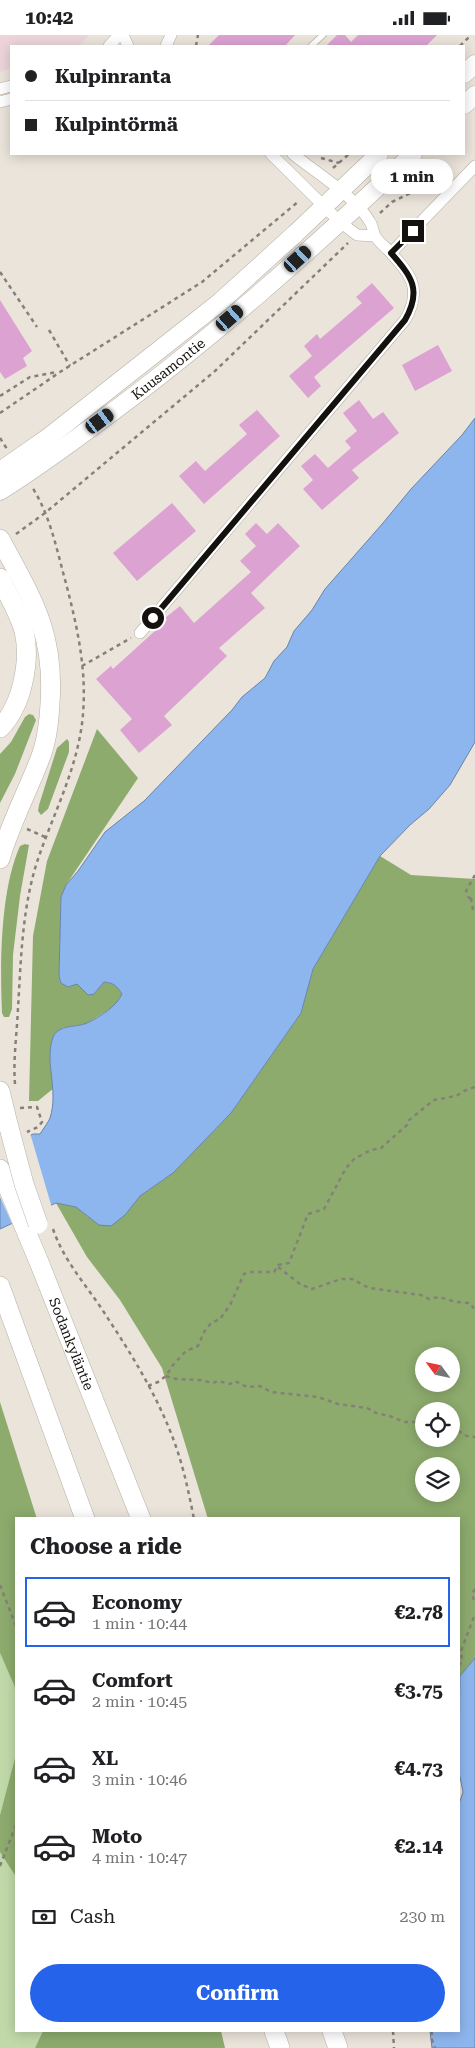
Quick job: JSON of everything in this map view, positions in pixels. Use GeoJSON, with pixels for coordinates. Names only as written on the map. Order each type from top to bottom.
{"type":"FeatureCollection","features":[{"type":"Feature","properties":{"kind":"highway"},"geometry":{"type":"LineString","coordinates":[[0,859],[7,835],[41,755],[49,726],[51,686],[46,637],[37,609],[4,539]]}},
{"type":"Feature","properties":{"kind":"highway"},"geometry":{"type":"LineString","coordinates":[[0,578],[24,632],[26,665],[22,689],[14,708],[0,728]]}},
{"type":"Feature","properties":{"kind":"highway"},"geometry":{"type":"LineString","coordinates":[[8,1089],[24,1184],[39,1227]]}},
{"type":"Feature","properties":{"kind":"highway"},"geometry":{"type":"LineString","coordinates":[[0,1169],[39,1227]]}},
{"type":"Feature","properties":{"kind":"highway","name":"Sodankyläntie"},"geometry":{"type":"LineString","coordinates":[[39,1227],[43,1237],[39,1262],[141,1517]]}},
{"type":"Feature","properties":{"kind":"highway"},"geometry":{"type":"LineString","coordinates":[[0,1285],[84,1517]]}},
{"type":"Feature","properties":{"kind":"highway"},"geometry":{"type":"LineString","coordinates":[[274,2032],[280,2048]]}},
{"type":"Feature","properties":{"kind":"highway"},"geometry":{"type":"LineString","coordinates":[[332,2032],[338,2048]]}},
{"type":"Feature","properties":{"kind":"main road"},"geometry":{"type":"LineString","coordinates":[[465,73],[475,64]]}},
{"type":"Feature","properties":{"kind":"main road"},"geometry":{"type":"LineString","coordinates":[[465,104],[475,95]]}},
{"type":"Feature","properties":{"kind":"main road","name":"Kuusamontie"},"geometry":{"type":"LineString","coordinates":[[0,471],[50,436],[220,302],[378,155]]}},
{"type":"Feature","properties":{"kind":"main road","name":"Kuusamontie"},"geometry":{"type":"LineString","coordinates":[[0,491],[27,474],[161,376],[272,283],[357,206],[419,156]]}},
{"type":"Feature","properties":{"kind":"street"},"geometry":{"type":"LineString","coordinates":[[111,45],[119,35]]}},
{"type":"Feature","properties":{"kind":"street"},"geometry":{"type":"LineString","coordinates":[[272,155],[322,207],[340,222],[357,235],[375,236]]}},
{"type":"Feature","properties":{"kind":"street"},"geometry":{"type":"LineString","coordinates":[[140,633],[405,320],[413,302],[413,283],[407,271],[375,236],[370,222],[340,190],[294,155]]}},
{"type":"Feature","properties":{"kind":"street"},"geometry":{"type":"LineString","coordinates":[[391,253],[475,166]]}},
{"type":"Feature","properties":{"kind":"lane"},"geometry":{"type":"LineString","coordinates":[[312,45],[323,35]]}},
{"type":"Feature","properties":{"kind":"path"},"geometry":{"type":"LineString","coordinates":[[461,45],[471,35]]}},
{"type":"Feature","properties":{"kind":"path"},"geometry":{"type":"LineString","coordinates":[[333,168],[348,155]]}},
{"type":"Feature","properties":{"kind":"path"},"geometry":{"type":"LineString","coordinates":[[419,156],[436,181]]}},
{"type":"Feature","properties":{"kind":"path"},"geometry":{"type":"LineString","coordinates":[[316,157],[339,163]]}},
{"type":"Feature","properties":{"kind":"path"},"geometry":{"type":"LineString","coordinates":[[378,214],[392,201],[451,174]]}},
{"type":"Feature","properties":{"kind":"path"},"geometry":{"type":"LineString","coordinates":[[0,413],[70,365],[202,282],[299,201]]}},
{"type":"Feature","properties":{"kind":"path"},"geometry":{"type":"LineString","coordinates":[[4,539],[45,513],[215,371],[351,241]]}},
{"type":"Feature","properties":{"kind":"path"},"geometry":{"type":"LineString","coordinates":[[230,259],[234,264]]}},
{"type":"Feature","properties":{"kind":"path"},"geometry":{"type":"LineString","coordinates":[[0,272],[37,327]]}},
{"type":"Feature","properties":{"kind":"path"},"geometry":{"type":"LineString","coordinates":[[49,330],[70,365]]}},
{"type":"Feature","properties":{"kind":"path"},"geometry":{"type":"LineString","coordinates":[[0,396],[30,377],[60,372]]}},
{"type":"Feature","properties":{"kind":"path"},"geometry":{"type":"LineString","coordinates":[[0,438],[9,452]]}},
{"type":"Feature","properties":{"kind":"path"},"geometry":{"type":"LineString","coordinates":[[8,1089],[15,1056],[27,899],[45,837],[68,780],[83,715],[82,666],[72,607],[45,513],[40,499],[28,482]]}},
{"type":"Feature","properties":{"kind":"path"},"geometry":{"type":"LineString","coordinates":[[82,666],[140,633]]}},
{"type":"Feature","properties":{"kind":"path"},"geometry":{"type":"LineString","coordinates":[[23,827],[45,837]]}},
{"type":"Feature","properties":{"kind":"path"},"geometry":{"type":"LineString","coordinates":[[475,875],[470,880],[466,891],[469,898],[473,898],[473,910],[475,910]]}},
{"type":"Feature","properties":{"kind":"path"},"geometry":{"type":"LineString","coordinates":[[148,1386],[166,1376],[186,1351],[198,1346],[204,1332],[211,1323],[220,1319],[236,1293],[239,1281],[244,1274],[249,1272],[274,1273],[278,1267],[289,1263],[308,1214],[324,1209],[346,1168],[354,1159],[371,1150],[380,1148],[408,1121],[434,1101],[456,1096],[475,1087]]}},
{"type":"Feature","properties":{"kind":"path"},"geometry":{"type":"LineString","coordinates":[[13,1114],[37,1107],[42,1121]]}},
{"type":"Feature","properties":{"kind":"path"},"geometry":{"type":"LineString","coordinates":[[39,1227],[107,1316],[148,1386],[163,1416],[180,1458],[194,1517]]}},
{"type":"Feature","properties":{"kind":"path"},"geometry":{"type":"LineString","coordinates":[[278,1267],[300,1284],[312,1289],[341,1279],[352,1279],[369,1288],[414,1294],[429,1299],[439,1297],[456,1302],[470,1303],[475,1310]]}},
{"type":"Feature","properties":{"kind":"path"},"geometry":{"type":"LineString","coordinates":[[166,1376],[212,1383],[218,1381],[230,1384],[235,1381],[247,1387],[260,1386],[271,1392],[318,1397],[338,1405],[367,1407],[376,1413],[404,1422],[415,1422]]}},
{"type":"Feature","properties":{"kind":"path"},"geometry":{"type":"LineString","coordinates":[[460,1432],[467,1436],[475,1437]]}},
{"type":"Feature","properties":{"kind":"path"},"geometry":{"type":"LineString","coordinates":[[0,1585],[15,1623]]}},
{"type":"Feature","properties":{"kind":"path"},"geometry":{"type":"LineString","coordinates":[[475,1589],[472,1594],[475,1604]]}},
{"type":"Feature","properties":{"kind":"path"},"geometry":{"type":"LineString","coordinates":[[460,1664],[462,1660],[461,1651],[475,1614]]}},
{"type":"Feature","properties":{"kind":"path"},"geometry":{"type":"LineString","coordinates":[[0,1866],[15,1828]]}},
{"type":"Feature","properties":{"kind":"path"},"geometry":{"type":"LineString","coordinates":[[393,2032],[394,2048]]}},
{"type":"Feature","properties":{"kind":"path"},"geometry":{"type":"LineString","coordinates":[[432,2032],[434,2048]]}},
{"type":"Feature","properties":{"kind":"shaded area"},"geometry":{"type":"Polygon","coordinates":[[[0,35],[89,35],[80,45],[10,45],[10,68],[0,72],[0,35]]]}},
{"type":"Feature","properties":{"kind":"green space"},"geometry":{"type":"Polygon","coordinates":[[[29,714],[33,715],[36,720],[15,774],[0,803],[0,754],[11,742],[25,717],[29,714]]]}},
{"type":"Feature","properties":{"kind":"green space"},"geometry":{"type":"Polygon","coordinates":[[[97,729],[138,778],[66,885],[61,897],[59,976],[61,983],[68,987],[77,984],[94,994],[104,982],[115,985],[122,994],[118,1004],[86,1024],[62,1028],[50,1061],[54,1088],[38,1101],[29,1101],[33,936],[47,861],[97,729]]]}},
{"type":"Feature","properties":{"kind":"green space"},"geometry":{"type":"Polygon","coordinates":[[[67,739],[69,742],[69,752],[48,809],[41,815],[38,811],[39,805],[57,748],[67,739]]]}},
{"type":"Feature","properties":{"kind":"green space"},"geometry":{"type":"Polygon","coordinates":[[[29,845],[20,896],[13,955],[12,1009],[9,1017],[4,1017],[2,1013],[1,973],[5,906],[13,864],[20,846],[29,845]]]}},
{"type":"Feature","properties":{"kind":"green space"},"geometry":{"type":"Polygon","coordinates":[[[380,856],[411,875],[475,879],[475,1658],[460,1676],[460,1517],[207,1517],[162,1368],[120,1300],[87,1257],[56,1203],[76,1207],[99,1225],[125,1215],[140,1196],[173,1173],[231,1113],[301,1013],[313,969],[380,856]]]}},
{"type":"Feature","properties":{"kind":"green space"},"geometry":{"type":"Polygon","coordinates":[[[0,1402],[36,1517],[15,1517],[15,1690],[0,1653],[0,1402]]]}},
{"type":"Feature","properties":{"kind":"green space"},"geometry":{"type":"Polygon","coordinates":[[[0,1653],[15,1690],[15,1758],[0,1815],[0,1653]]]}},
{"type":"Feature","properties":{"kind":"green space"},"geometry":{"type":"Polygon","coordinates":[[[15,1758],[15,1875],[0,1852],[0,1815],[15,1758]]]}},
{"type":"Feature","properties":{"kind":"green space"},"geometry":{"type":"Polygon","coordinates":[[[0,1852],[15,1875],[15,2032],[43,2032],[35,2048],[0,2048],[0,1852]]]}},
{"type":"Feature","properties":{"kind":"green space"},"geometry":{"type":"Polygon","coordinates":[[[43,2032],[221,2032],[225,2048],[35,2048],[43,2032]]]}},
{"type":"Feature","properties":{"kind":"water"},"geometry":{"type":"Polygon","coordinates":[[[475,418],[475,742],[450,785],[429,809],[410,825],[380,856],[313,969],[301,1013],[231,1113],[173,1173],[140,1196],[125,1215],[111,1226],[99,1225],[76,1207],[56,1203],[0,1229],[0,1151],[33,1134],[40,1134],[49,1120],[53,1097],[50,1056],[53,1037],[63,1028],[83,1025],[102,1015],[116,1003],[122,994],[115,985],[107,982],[104,982],[94,994],[88,995],[77,984],[68,987],[61,983],[59,976],[61,897],[66,885],[105,832],[144,801],[232,710],[242,697],[265,678],[274,661],[287,647],[294,631],[312,610],[325,589],[475,418]]]}},
{"type":"Feature","properties":{"kind":"water"},"geometry":{"type":"Polygon","coordinates":[[[475,1658],[475,2048],[432,2048],[430,2032],[460,2032],[460,1801],[463,1792],[460,1777],[460,1676],[475,1658]]]}},
{"type":"Feature","properties":{"kind":"pier"},"geometry":{"type":"Polygon","coordinates":[[[30,1133],[52,1208],[13,1226],[0,1197],[0,1148],[30,1133]]]}},
{"type":"Feature","properties":{"kind":"building"},"geometry":{"type":"Polygon","coordinates":[[[219,35],[295,35],[286,45],[209,45],[219,35]]]}},
{"type":"Feature","properties":{"kind":"building"},"geometry":{"type":"Polygon","coordinates":[[[337,35],[345,35],[351,42],[358,35],[437,35],[427,45],[327,45],[337,35]]]}},
{"type":"Feature","properties":{"kind":"building"},"geometry":{"type":"Polygon","coordinates":[[[372,283],[394,308],[314,377],[321,386],[308,398],[289,376],[312,356],[304,346],[317,334],[320,339],[362,303],[356,297],[372,283]]]}},
{"type":"Feature","properties":{"kind":"building"},"geometry":{"type":"Polygon","coordinates":[[[0,300],[32,351],[23,358],[27,366],[5,379],[0,372],[0,300]]]}},
{"type":"Feature","properties":{"kind":"building"},"geometry":{"type":"Polygon","coordinates":[[[438,345],[452,371],[415,391],[402,365],[438,345]]]}},
{"type":"Feature","properties":{"kind":"building"},"geometry":{"type":"Polygon","coordinates":[[[359,400],[373,419],[383,412],[399,433],[352,470],[359,478],[322,510],[303,489],[313,480],[301,466],[315,454],[328,468],[351,448],[345,441],[357,431],[343,413],[359,400]]]}},
{"type":"Feature","properties":{"kind":"building"},"geometry":{"type":"Polygon","coordinates":[[[257,410],[280,436],[204,504],[179,476],[196,461],[205,471],[247,434],[239,425],[257,410]]]}},
{"type":"Feature","properties":{"kind":"building"},"geometry":{"type":"Polygon","coordinates":[[[172,503],[196,531],[137,581],[113,553],[172,503]]]}},
{"type":"Feature","properties":{"kind":"building"},"geometry":{"type":"Polygon","coordinates":[[[256,523],[267,534],[278,523],[300,546],[251,593],[265,608],[219,648],[227,656],[164,716],[172,725],[139,753],[120,730],[132,719],[96,679],[111,666],[113,669],[167,620],[165,618],[180,606],[194,623],[251,572],[240,561],[256,546],[245,534],[256,523]]]}},
{"type":"Feature","properties":{"kind":"route"},"geometry":{"type":"LineString","coordinates":[[153,618],[405,320],[412,307],[414,296],[413,283],[407,271],[391,253],[413,231]]}}]}
